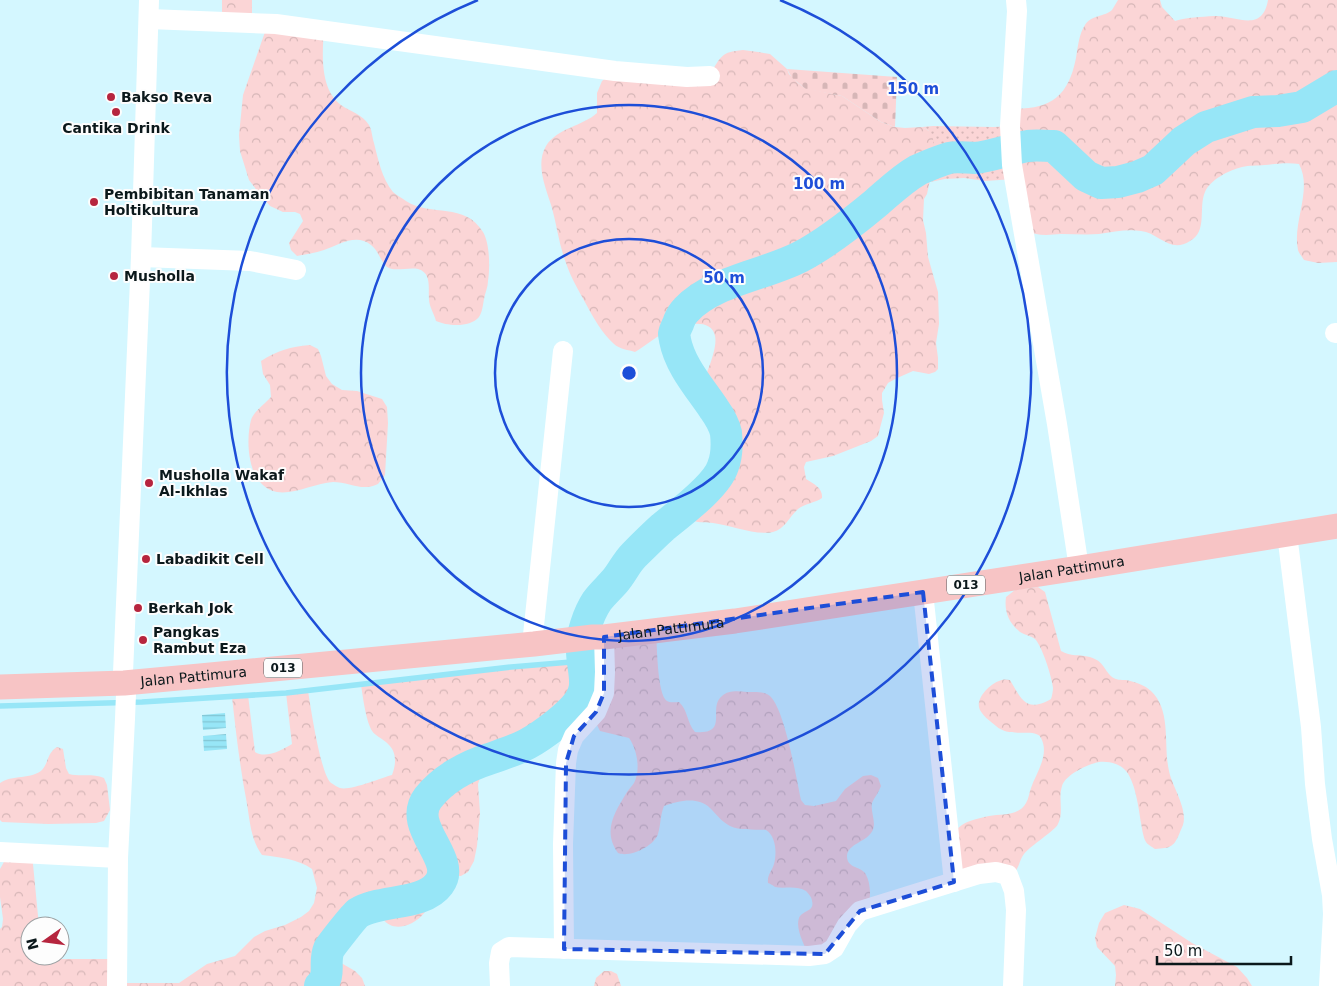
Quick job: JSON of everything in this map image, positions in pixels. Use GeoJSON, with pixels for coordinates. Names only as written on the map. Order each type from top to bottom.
{"type":"FeatureCollection","features":[{"type":"Feature","properties":{"kind":"main road","name":"Jalan Pattimura"},"geometry":{"type":"LineString","coordinates":[[0,687],[125,688],[200,676],[566,641],[735,621],[1337,526]]}},
{"type":"Feature","properties":{"kind":"street"},"geometry":{"type":"LineString","coordinates":[[1016,0],[1017,11],[1010,126],[1012,165],[1057,424],[1079,568]]}},
{"type":"Feature","properties":{"kind":"street"},"geometry":{"type":"LineString","coordinates":[[117,986],[118,858],[125,720],[149,9],[276,24],[616,71],[687,77],[710,76]]}},
{"type":"Feature","properties":{"kind":"street"},"geometry":{"type":"LineString","coordinates":[[141,257],[250,261],[296,270]]}},
{"type":"Feature","properties":{"kind":"street"},"geometry":{"type":"LineString","coordinates":[[534,644],[533,635],[563,351]]}},
{"type":"Feature","properties":{"kind":"street"},"geometry":{"type":"LineString","coordinates":[[1288,534],[1311,727],[1315,784],[1332,895],[1330,986]]}},
{"type":"Feature","properties":{"kind":"street"},"geometry":{"type":"LineString","coordinates":[[923,592],[954,882]]}},
{"type":"Feature","properties":{"kind":"street"},"geometry":{"type":"LineString","coordinates":[[564,949],[563,844],[566,763],[568,750],[574,736],[596,712],[604,693],[605,672],[598,637]]}},
{"type":"Feature","properties":{"kind":"street"},"geometry":{"type":"LineString","coordinates":[[0,852],[118,858]]}},
{"type":"Feature","properties":{"kind":"street"},"geometry":{"type":"LineString","coordinates":[[500,986],[499,963],[501,952],[509,947],[809,956],[825,954],[834,948],[847,925],[860,911],[979,874],[996,872],[1008,875],[1014,891],[1016,910],[1013,986]]}},
{"type":"Feature","properties":{"kind":"highlighted area"},"geometry":{"type":"Polygon","coordinates":[[[923,592],[954,882],[860,911],[825,954],[564,949],[566,763],[574,736],[596,712],[604,693],[604,637],[923,592]]]}},
{"type":"Feature","properties":{"kind":"green space"},"geometry":{"type":"Polygon","coordinates":[[[222,0],[252,0],[252,14],[222,17],[222,0]]]}},
{"type":"Feature","properties":{"kind":"green space"},"geometry":{"type":"Polygon","coordinates":[[[1118,0],[1160,0],[1162,7],[1175,21],[1214,16],[1254,20],[1260,17],[1265,10],[1268,0],[1337,0],[1337,262],[1318,263],[1304,260],[1298,251],[1297,239],[1304,184],[1299,164],[1295,163],[1245,166],[1220,176],[1211,183],[1205,192],[1201,225],[1196,237],[1183,244],[1170,244],[1136,230],[1094,234],[1046,235],[1023,231],[1011,109],[1036,107],[1047,103],[1062,92],[1073,72],[1080,36],[1085,25],[1091,19],[1112,10],[1118,0]]]}},
{"type":"Feature","properties":{"kind":"green space"},"geometry":{"type":"Polygon","coordinates":[[[266,29],[324,31],[323,61],[329,90],[341,105],[360,116],[369,125],[381,169],[389,187],[393,192],[416,206],[457,213],[467,217],[476,223],[483,232],[488,249],[489,276],[482,311],[475,321],[458,325],[436,321],[430,304],[428,281],[425,274],[418,269],[387,267],[373,247],[365,242],[359,240],[348,241],[321,251],[297,256],[291,250],[289,243],[303,221],[300,214],[283,212],[270,206],[249,180],[240,151],[239,135],[243,95],[266,29]]]}},
{"type":"Feature","properties":{"kind":"green space"},"geometry":{"type":"Polygon","coordinates":[[[743,50],[770,54],[805,88],[842,96],[881,122],[895,127],[922,127],[929,131],[933,138],[934,161],[927,194],[924,199],[923,220],[928,257],[938,292],[939,324],[936,343],[938,369],[929,374],[913,371],[888,383],[882,393],[884,413],[878,436],[871,441],[833,456],[806,462],[804,467],[806,479],[819,489],[822,498],[804,505],[798,509],[784,526],[767,533],[713,523],[696,522],[689,517],[685,509],[706,490],[723,469],[726,451],[725,431],[720,417],[701,388],[715,348],[715,336],[712,330],[700,324],[684,325],[669,330],[635,352],[616,346],[595,320],[568,269],[541,169],[543,153],[551,140],[563,131],[597,113],[597,93],[602,81],[615,71],[709,76],[725,54],[743,50]]]}},
{"type":"Feature","properties":{"kind":"green space"},"geometry":{"type":"Polygon","coordinates":[[[787,69],[897,77],[895,127],[881,122],[842,96],[806,89],[792,78],[787,69]]]}},
{"type":"Feature","properties":{"kind":"green space"},"geometry":{"type":"Polygon","coordinates":[[[1010,126],[1014,179],[985,181],[964,178],[930,182],[934,161],[929,131],[922,127],[1010,126]]]}},
{"type":"Feature","properties":{"kind":"green space"},"geometry":{"type":"Polygon","coordinates":[[[310,345],[318,349],[326,376],[332,384],[342,390],[357,391],[382,399],[387,407],[385,475],[378,484],[363,487],[333,482],[290,492],[277,492],[267,488],[254,473],[248,440],[251,420],[271,397],[270,385],[263,374],[261,361],[284,350],[310,345]]]}},
{"type":"Feature","properties":{"kind":"green space"},"geometry":{"type":"Polygon","coordinates":[[[1038,587],[1045,592],[1061,651],[1095,659],[1114,678],[1143,685],[1158,699],[1162,708],[1166,729],[1167,761],[1182,805],[1183,825],[1176,841],[1171,846],[1155,849],[1148,845],[1142,830],[1136,794],[1128,773],[1116,764],[1099,762],[1078,771],[1064,782],[1061,791],[1061,815],[1058,824],[1024,854],[1013,873],[954,882],[949,836],[961,825],[970,821],[987,816],[1010,814],[1023,807],[1028,799],[1043,757],[1043,744],[1038,735],[1002,730],[986,718],[979,707],[980,698],[986,690],[998,681],[1004,680],[1010,680],[1022,698],[1030,704],[1036,705],[1051,699],[1052,683],[1041,648],[1035,639],[1020,632],[1013,625],[1008,617],[1006,608],[1006,597],[1015,590],[1038,587]]]}},
{"type":"Feature","properties":{"kind":"green space"},"geometry":{"type":"Polygon","coordinates":[[[656,630],[659,679],[664,697],[668,702],[679,702],[682,705],[695,732],[706,732],[712,729],[715,725],[718,701],[724,694],[734,691],[768,694],[775,704],[785,729],[801,800],[805,805],[814,806],[836,801],[845,789],[863,776],[871,775],[878,778],[881,786],[872,803],[873,830],[850,849],[847,856],[849,863],[863,871],[869,881],[868,906],[864,912],[809,956],[801,937],[798,922],[801,915],[812,907],[811,899],[807,892],[802,889],[775,887],[768,883],[774,864],[775,850],[774,840],[766,830],[734,828],[724,822],[705,804],[688,801],[664,806],[658,834],[647,847],[629,854],[623,854],[618,853],[613,845],[611,837],[612,822],[618,807],[634,783],[638,766],[636,754],[629,738],[600,731],[596,723],[604,637],[656,630]]]}},
{"type":"Feature","properties":{"kind":"green space"},"geometry":{"type":"Polygon","coordinates":[[[583,661],[586,684],[580,699],[574,707],[548,731],[513,751],[486,760],[478,784],[480,813],[477,846],[474,861],[468,872],[461,876],[442,876],[429,906],[412,923],[401,927],[390,925],[382,918],[375,906],[356,914],[330,947],[336,960],[355,971],[362,978],[365,986],[0,986],[0,929],[3,919],[0,897],[0,869],[9,853],[32,854],[38,916],[20,916],[20,966],[70,966],[70,959],[117,959],[117,983],[179,983],[207,964],[235,956],[254,937],[265,931],[285,925],[309,911],[314,903],[317,888],[312,869],[295,861],[262,855],[255,843],[242,777],[232,697],[248,695],[255,752],[264,755],[274,753],[292,744],[286,693],[308,691],[316,739],[326,775],[330,782],[340,788],[345,788],[358,786],[392,775],[394,767],[395,755],[392,748],[373,733],[370,727],[365,712],[361,685],[511,667],[583,661]]]}},
{"type":"Feature","properties":{"kind":"green space"},"geometry":{"type":"Polygon","coordinates":[[[57,747],[63,749],[66,768],[69,774],[104,778],[107,785],[110,810],[104,821],[96,823],[48,824],[2,822],[0,820],[0,783],[38,773],[44,767],[51,752],[57,747]]]}},
{"type":"Feature","properties":{"kind":"green space"},"geometry":{"type":"Polygon","coordinates":[[[1124,905],[1140,909],[1192,943],[1237,967],[1252,986],[1115,986],[1115,966],[1097,947],[1095,938],[1099,923],[1105,913],[1124,905]]]}},
{"type":"Feature","properties":{"kind":"green space"},"geometry":{"type":"Polygon","coordinates":[[[604,971],[611,971],[617,974],[621,986],[594,986],[596,978],[604,971]]]}},
{"type":"Feature","properties":{"kind":"water"},"geometry":{"type":"Polygon","coordinates":[[[225,713],[226,728],[203,730],[202,715],[225,713]]]}},
{"type":"Feature","properties":{"kind":"water"},"geometry":{"type":"Polygon","coordinates":[[[226,734],[227,749],[204,751],[203,736],[226,734]]]}},
{"type":"Feature","properties":{"kind":"waterway"},"geometry":{"type":"LineString","coordinates":[[320,986],[326,978],[329,949],[358,913],[378,906],[423,896],[439,884],[443,874],[442,864],[423,820],[423,809],[428,798],[448,779],[464,769],[517,749],[534,740],[574,708],[580,701],[585,688],[582,646],[588,618],[597,601],[634,555],[663,527],[697,499],[719,474],[726,454],[727,441],[723,423],[681,359],[674,334],[681,316],[697,300],[725,285],[800,257],[849,225],[901,181],[922,168],[945,159],[982,157],[1028,146],[1054,146],[1086,176],[1101,183],[1118,182],[1153,170],[1184,141],[1206,127],[1253,112],[1278,111],[1302,107],[1337,86]]}},
{"type":"Feature","properties":{"kind":"waterway"},"geometry":{"type":"LineString","coordinates":[[0,706],[142,702],[286,693],[511,667],[583,661]]}},
{"type":"Feature","properties":{"kind":"place","name":"Bakso Reva"},"geometry":{"type":"Point","coordinates":[111,97]}},
{"type":"Feature","properties":{"kind":"place","name":"Cantika Drink"},"geometry":{"type":"Point","coordinates":[116,112]}},
{"type":"Feature","properties":{"kind":"place","name":"Pembibitan Tanaman Holtikultura"},"geometry":{"type":"Point","coordinates":[94,202]}},
{"type":"Feature","properties":{"kind":"place","name":"Musholla"},"geometry":{"type":"Point","coordinates":[114,276]}},
{"type":"Feature","properties":{"kind":"place","name":"Musholla Wakaf Al-Ikhlas"},"geometry":{"type":"Point","coordinates":[149,483]}},
{"type":"Feature","properties":{"kind":"place","name":"Labadikit Cell"},"geometry":{"type":"Point","coordinates":[146,559]}},
{"type":"Feature","properties":{"kind":"place","name":"Berkah Jok"},"geometry":{"type":"Point","coordinates":[138,608]}},
{"type":"Feature","properties":{"kind":"place","name":"Pangkas Rambut Eza"},"geometry":{"type":"Point","coordinates":[143,640]}}]}
